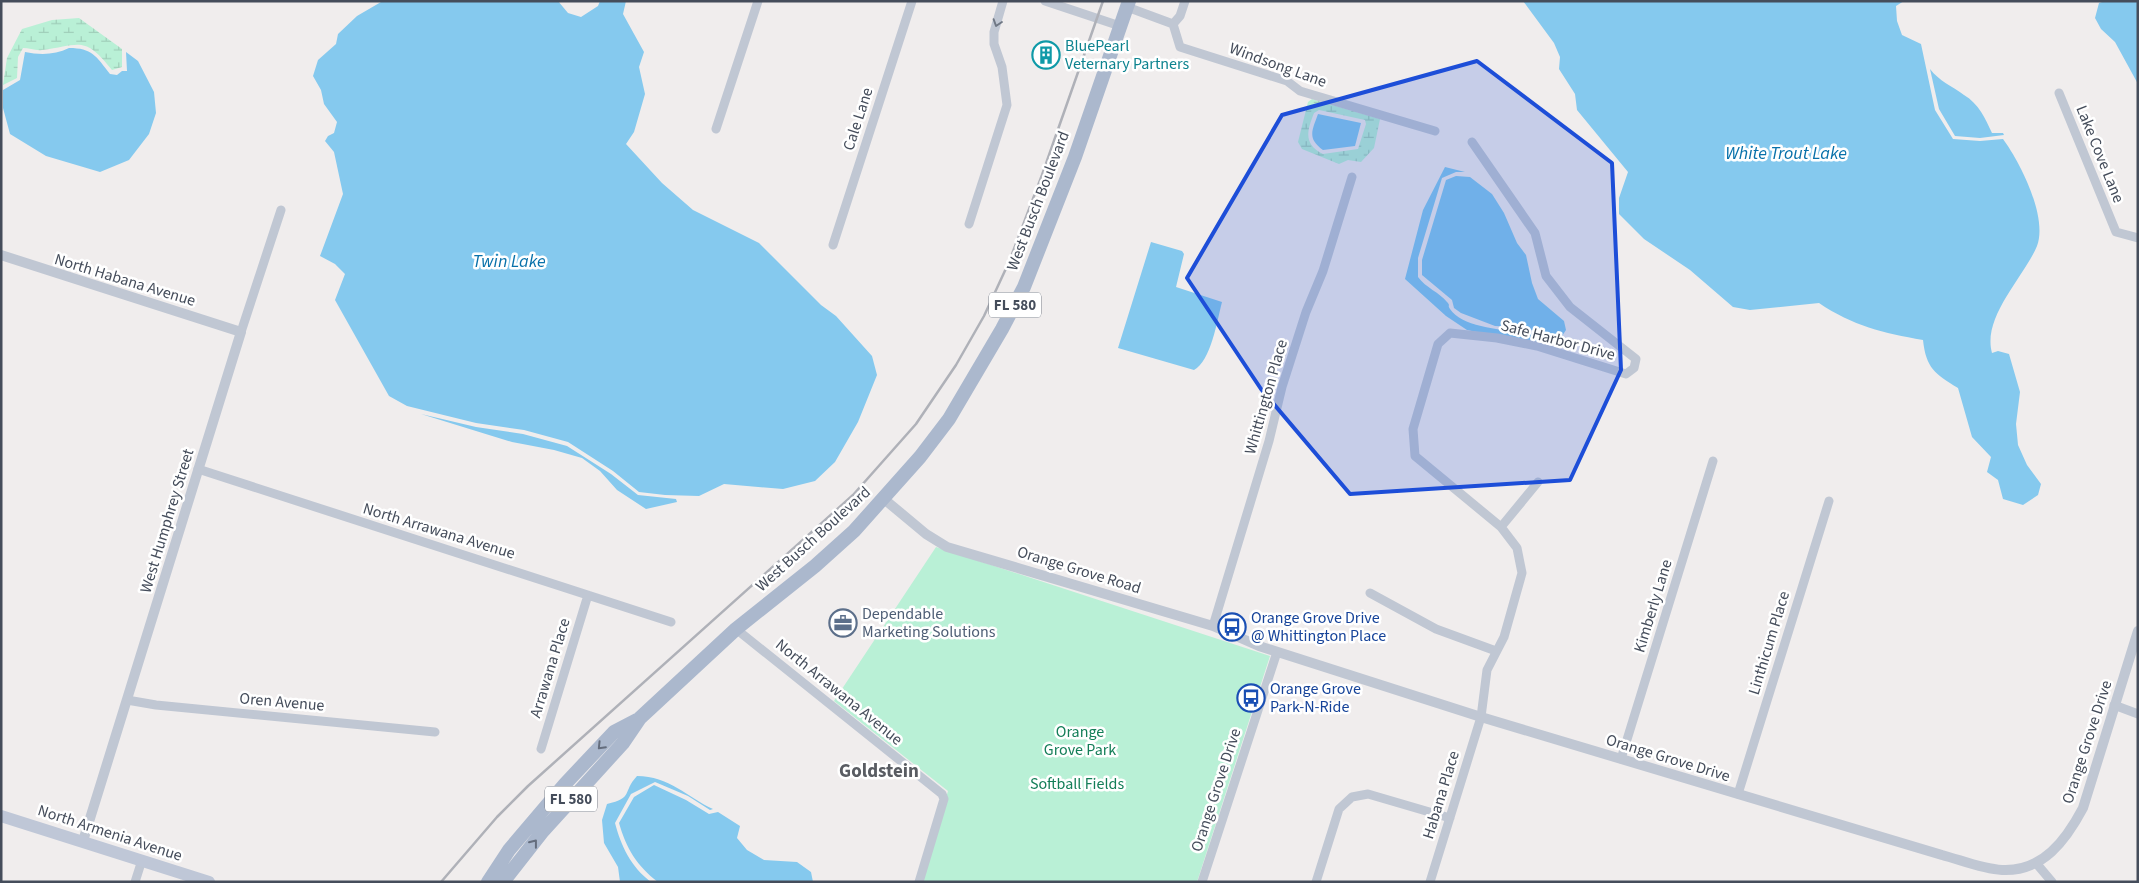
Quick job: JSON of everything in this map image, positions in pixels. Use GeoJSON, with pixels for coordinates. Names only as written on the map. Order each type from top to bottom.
{"type":"FeatureCollection","features":[{"type":"Feature","properties":{"kind":"main road","name":"West Busch Boulevard"},"geometry":{"type":"LineString","coordinates":[[504,882],[543,832],[623,743],[640,718],[736,629],[814,566],[884,499],[949,419],[998,337],[1024,287],[1075,157],[1128,4]]}},
{"type":"Feature","properties":{"kind":"main road","name":"West Busch Boulevard"},"geometry":{"type":"LineString","coordinates":[[488,882],[509,850],[565,784],[614,732],[640,718]]}},
{"type":"Feature","properties":{"kind":"main road","name":"North Armenia Avenue"},"geometry":{"type":"LineString","coordinates":[[1,816],[209,882]]}},
{"type":"Feature","properties":{"kind":"street"},"geometry":{"type":"LineString","coordinates":[[716,130],[758,1]]}},
{"type":"Feature","properties":{"kind":"street","name":"Cale Lane"},"geometry":{"type":"LineString","coordinates":[[833,245],[912,1]]}},
{"type":"Feature","properties":{"kind":"street"},"geometry":{"type":"LineString","coordinates":[[969,224],[1007,105],[1002,68],[994,44],[994,32],[1003,1]]}},
{"type":"Feature","properties":{"kind":"street"},"geometry":{"type":"LineString","coordinates":[[1045,1],[1120,26]]}},
{"type":"Feature","properties":{"kind":"street"},"geometry":{"type":"LineString","coordinates":[[1128,4],[1173,24],[1180,16],[1185,1]]}},
{"type":"Feature","properties":{"kind":"street","name":"Windsong Lane"},"geometry":{"type":"LineString","coordinates":[[1173,24],[1180,47],[1287,81],[1300,91],[1435,130]]}},
{"type":"Feature","properties":{"kind":"street","name":"Lake Cove Lane"},"geometry":{"type":"LineString","coordinates":[[2059,93],[2116,232],[2138,238]]}},
{"type":"Feature","properties":{"kind":"street","name":"Safe Harbor Drive"},"geometry":{"type":"LineString","coordinates":[[1472,142],[1535,233],[1546,276],[1570,307],[1636,359],[1634,368],[1626,374],[1537,346],[1497,338],[1450,334],[1438,344],[1413,429],[1415,456],[1501,527],[1517,548],[1522,573],[1504,637],[1488,670],[1481,717]]}},
{"type":"Feature","properties":{"kind":"street","name":"Whittington Place"},"geometry":{"type":"LineString","coordinates":[[1213,626],[1269,441],[1282,387],[1306,312],[1323,270],[1352,177]]}},
{"type":"Feature","properties":{"kind":"street","name":"West Humphrey Street"},"geometry":{"type":"LineString","coordinates":[[83,841],[241,332],[281,210]]}},
{"type":"Feature","properties":{"kind":"street","name":"North Habana Avenue"},"geometry":{"type":"LineString","coordinates":[[1,255],[241,332]]}},
{"type":"Feature","properties":{"kind":"street","name":"Kimberly Lane"},"geometry":{"type":"LineString","coordinates":[[1621,759],[1713,461]]}},
{"type":"Feature","properties":{"kind":"street","name":"North Arrawana Avenue"},"geometry":{"type":"LineString","coordinates":[[198,470],[670,622]]}},
{"type":"Feature","properties":{"kind":"street"},"geometry":{"type":"LineString","coordinates":[[1501,527],[1538,482]]}},
{"type":"Feature","properties":{"kind":"street","name":"Orange Grove Road"},"geometry":{"type":"LineString","coordinates":[[884,499],[926,534],[947,547],[1213,626],[1277,652]]}},
{"type":"Feature","properties":{"kind":"street","name":"Linthicum Place"},"geometry":{"type":"LineString","coordinates":[[1738,794],[1829,501]]}},
{"type":"Feature","properties":{"kind":"street"},"geometry":{"type":"LineString","coordinates":[[1370,593],[1436,628],[1496,651]]}},
{"type":"Feature","properties":{"kind":"street","name":"Arrawana Place"},"geometry":{"type":"LineString","coordinates":[[541,749],[588,595]]}},
{"type":"Feature","properties":{"kind":"street","name":"North Arrawana Avenue"},"geometry":{"type":"LineString","coordinates":[[736,629],[942,794],[944,800],[919,882]]}},
{"type":"Feature","properties":{"kind":"street","name":"Orange Grove Drive"},"geometry":{"type":"LineString","coordinates":[[1202,882],[1277,652],[1481,717],[1981,866],[2003,870],[2036,863],[2054,852],[2065,839],[2083,808],[2138,631]]}},
{"type":"Feature","properties":{"kind":"street","name":"Oren Avenue"},"geometry":{"type":"LineString","coordinates":[[127,700],[156,705],[435,732]]}},
{"type":"Feature","properties":{"kind":"street"},"geometry":{"type":"LineString","coordinates":[[2114,706],[2138,714]]}},
{"type":"Feature","properties":{"kind":"street","name":"Habana Place"},"geometry":{"type":"LineString","coordinates":[[1430,882],[1481,717]]}},
{"type":"Feature","properties":{"kind":"street"},"geometry":{"type":"LineString","coordinates":[[1316,882],[1339,808],[1352,797],[1368,794],[1450,818]]}},
{"type":"Feature","properties":{"kind":"street"},"geometry":{"type":"LineString","coordinates":[[135,882],[142,860]]}},
{"type":"Feature","properties":{"kind":"street"},"geometry":{"type":"LineString","coordinates":[[2036,863],[2052,882]]}},
{"type":"Feature","properties":{"kind":"highlighted area"},"geometry":{"type":"Polygon","coordinates":[[[1477,61],[1612,163],[1621,370],[1570,480],[1350,494],[1261,389],[1187,278],[1282,115],[1477,61]]]}},
{"type":"Feature","properties":{"kind":"green space"},"geometry":{"type":"Polygon","coordinates":[[[79,18],[122,49],[122,67],[112,70],[95,51],[81,45],[40,50],[23,48],[18,57],[17,78],[3,85],[7,58],[22,29],[52,20],[79,18]]]}},
{"type":"Feature","properties":{"kind":"green space"},"geometry":{"type":"Polygon","coordinates":[[[1312,99],[1380,119],[1374,148],[1361,162],[1348,160],[1339,164],[1302,149],[1298,142],[1308,102],[1312,99]],[[1319,110],[1314,113],[1308,136],[1312,146],[1323,154],[1358,149],[1366,124],[1365,120],[1319,110]]]}},
{"type":"Feature","properties":{"kind":"green space","name":"Orange Grove Park"},"geometry":{"type":"Polygon","coordinates":[[[936,547],[1270,656],[1197,882],[921,882],[948,791],[834,701],[936,547]]]}},
{"type":"Feature","properties":{"kind":"water","name":"Twin Lake"},"geometry":{"type":"Polygon","coordinates":[[[558,1],[568,13],[581,17],[598,6],[600,1],[626,1],[623,14],[644,52],[639,67],[645,94],[634,132],[626,144],[662,183],[693,210],[759,243],[821,305],[836,316],[872,356],[877,375],[858,422],[835,462],[815,481],[783,489],[724,484],[699,496],[639,492],[613,471],[568,442],[524,430],[476,423],[407,406],[389,396],[335,300],[345,274],[335,264],[320,256],[343,194],[334,152],[325,141],[328,136],[334,133],[337,122],[324,104],[321,90],[313,76],[318,60],[336,44],[338,34],[357,16],[381,2],[558,1]]]}},
{"type":"Feature","properties":{"kind":"water","name":"White Trout Lake"},"geometry":{"type":"Polygon","coordinates":[[[1523,1],[1904,1],[1896,6],[1897,21],[1902,35],[1921,44],[1935,110],[1953,139],[1980,141],[2003,139],[2024,175],[2036,205],[2039,220],[2037,246],[1998,311],[1991,339],[1992,353],[1998,351],[2009,354],[2020,392],[2016,424],[2018,445],[2027,465],[2041,484],[2038,495],[2023,505],[2003,499],[1998,480],[1987,472],[1991,457],[1972,437],[1958,388],[1943,379],[1929,364],[1923,340],[1869,328],[1844,318],[1819,303],[1750,310],[1733,307],[1690,270],[1644,239],[1619,214],[1619,198],[1628,172],[1577,110],[1575,94],[1559,69],[1560,57],[1554,43],[1523,1]]]}},
{"type":"Feature","properties":{"kind":"water"},"geometry":{"type":"Polygon","coordinates":[[[2105,1],[2138,1],[2138,84],[2115,42],[2101,29],[2095,18],[2099,3],[2105,1]]]}},
{"type":"Feature","properties":{"kind":"water"},"geometry":{"type":"Polygon","coordinates":[[[69,48],[88,51],[97,58],[110,74],[117,75],[122,71],[127,71],[126,52],[138,61],[154,92],[156,113],[149,134],[129,160],[100,172],[46,156],[10,134],[3,108],[3,90],[20,80],[25,52],[47,54],[69,48]]]}},
{"type":"Feature","properties":{"kind":"water"},"geometry":{"type":"Polygon","coordinates":[[[1930,69],[1978,107],[1992,133],[2003,133],[2004,135],[1980,138],[1955,136],[1939,109],[1930,69]]]}},
{"type":"Feature","properties":{"kind":"water"},"geometry":{"type":"Polygon","coordinates":[[[1318,114],[1361,123],[1355,146],[1323,150],[1318,146],[1312,134],[1318,114]]]}},
{"type":"Feature","properties":{"kind":"water"},"geometry":{"type":"Polygon","coordinates":[[[1445,167],[1465,172],[1456,172],[1442,178],[1418,258],[1418,277],[1444,299],[1449,304],[1450,309],[1459,317],[1471,323],[1563,340],[1552,345],[1530,343],[1467,330],[1446,316],[1405,279],[1423,210],[1445,167]]]}},
{"type":"Feature","properties":{"kind":"water"},"geometry":{"type":"Polygon","coordinates":[[[1456,176],[1470,177],[1492,194],[1504,213],[1517,243],[1526,255],[1532,283],[1538,299],[1564,321],[1566,330],[1562,336],[1515,327],[1495,326],[1461,313],[1454,308],[1452,300],[1422,275],[1422,260],[1446,180],[1456,176]]]}},
{"type":"Feature","properties":{"kind":"water"},"geometry":{"type":"Polygon","coordinates":[[[1151,242],[1182,251],[1184,254],[1176,287],[1222,302],[1209,350],[1200,365],[1194,370],[1118,348],[1151,242]]]}},
{"type":"Feature","properties":{"kind":"water"},"geometry":{"type":"Polygon","coordinates":[[[421,414],[476,427],[523,434],[567,446],[611,474],[638,495],[676,499],[677,502],[646,509],[617,490],[600,471],[582,458],[554,450],[512,442],[421,414]]]}},
{"type":"Feature","properties":{"kind":"water"},"geometry":{"type":"Polygon","coordinates":[[[637,776],[659,779],[713,809],[710,810],[688,796],[655,782],[631,794],[615,823],[620,840],[632,863],[651,882],[620,882],[618,867],[604,843],[602,820],[607,804],[624,797],[637,776]]]}},
{"type":"Feature","properties":{"kind":"water"},"geometry":{"type":"Polygon","coordinates":[[[654,785],[686,800],[709,814],[718,812],[740,826],[737,838],[747,850],[764,860],[797,862],[811,872],[813,882],[658,882],[644,870],[633,856],[625,841],[619,823],[634,797],[654,785]]]}},
{"type":"Feature","properties":{"kind":"railway"},"geometry":{"type":"LineString","coordinates":[[441,882],[497,817],[528,786],[853,495],[916,424],[956,365],[984,316],[1009,262],[1042,175],[1103,1]]}},
{"type":"Feature","properties":{"kind":"place","name":"BluePearl Veternary Partners"},"geometry":{"type":"Point","coordinates":[1046,55]}},
{"type":"Feature","properties":{"kind":"place","name":"Dependable Marketing Solutions"},"geometry":{"type":"Point","coordinates":[843,623]}},
{"type":"Feature","properties":{"kind":"place","name":"Orange Grove Drive @ Whittington Place"},"geometry":{"type":"Point","coordinates":[1232,627]}},
{"type":"Feature","properties":{"kind":"place","name":"Orange Grove Park-N-Ride"},"geometry":{"type":"Point","coordinates":[1251,698]}},
{"type":"Feature","properties":{"kind":"district","name":"Goldstein"},"geometry":{"type":"Point","coordinates":[879,771]}},
{"type":"Feature","properties":{"kind":"park label","name":"Softball Fields"},"geometry":{"type":"Point","coordinates":[1077,784]}}]}
